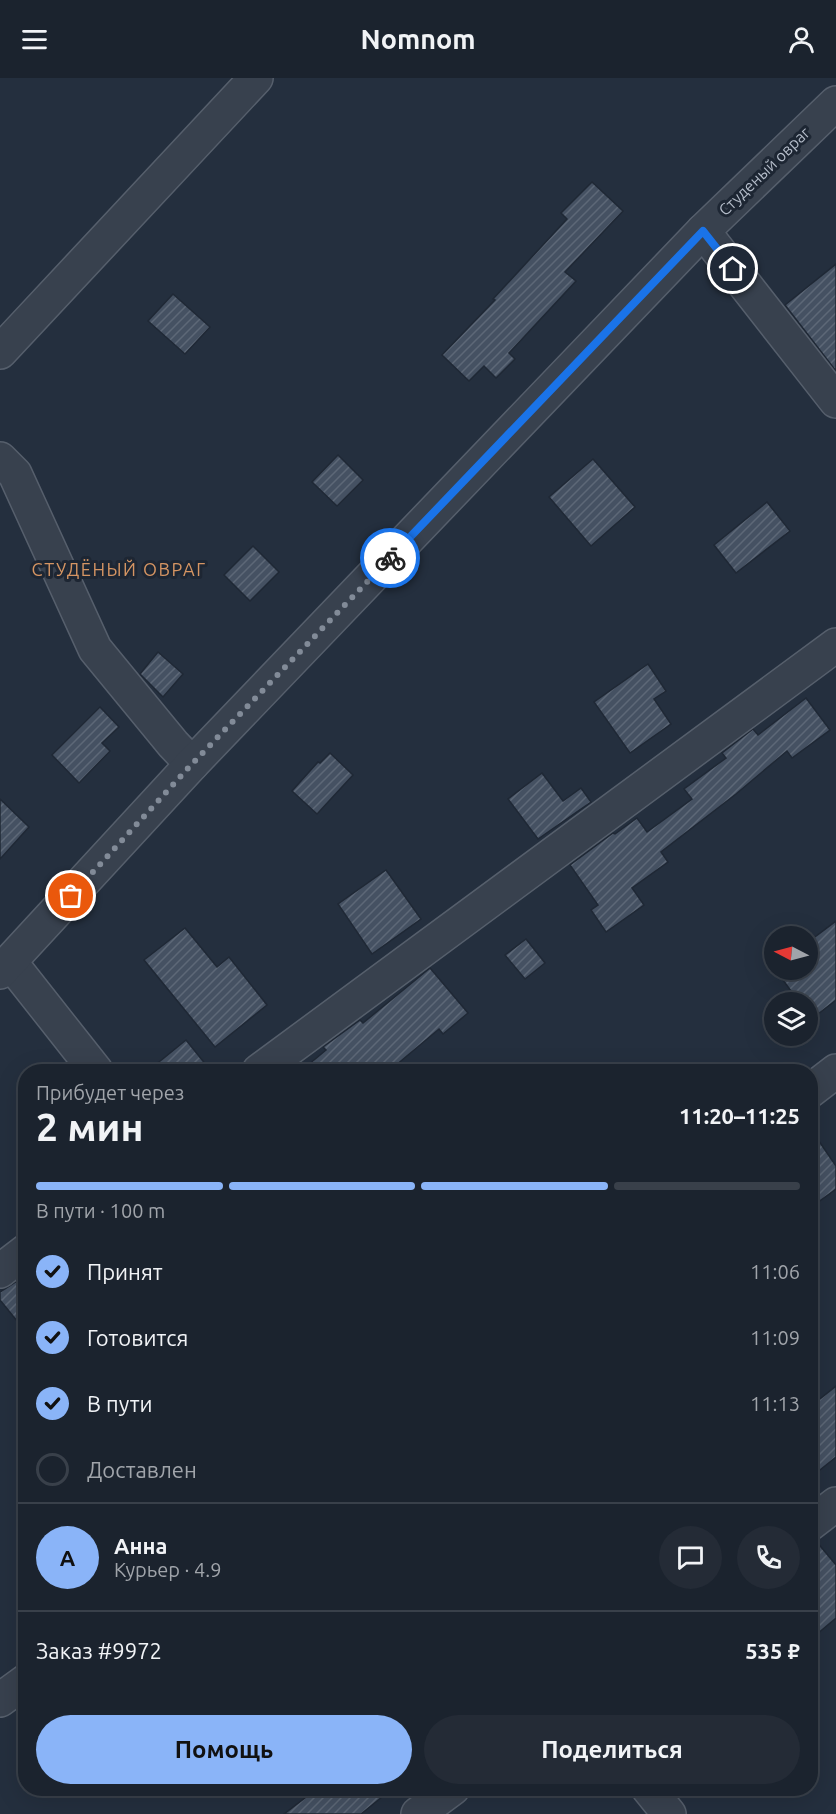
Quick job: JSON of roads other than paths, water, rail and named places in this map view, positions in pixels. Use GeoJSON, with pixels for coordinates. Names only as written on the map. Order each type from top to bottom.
{"type":"FeatureCollection","features":[{"type":"Feature","properties":{"kind":"street"},"geometry":{"type":"LineString","coordinates":[[0,352],[256,78]]}},
{"type":"Feature","properties":{"kind":"street","name":"Студеный овраг"},"geometry":{"type":"LineString","coordinates":[[5,967],[192,764],[703,231],[836,103]]}},
{"type":"Feature","properties":{"kind":"street"},"geometry":{"type":"LineString","coordinates":[[703,231],[836,401]]}},
{"type":"Feature","properties":{"kind":"street"},"geometry":{"type":"LineString","coordinates":[[0,459],[15,474],[95,649],[192,764]]}},
{"type":"Feature","properties":{"kind":"street"},"geometry":{"type":"LineString","coordinates":[[269,1064],[836,645]]}},
{"type":"Feature","properties":{"kind":"street"},"geometry":{"type":"LineString","coordinates":[[5,967],[90,1064]]}},
{"type":"Feature","properties":{"kind":"street"},"geometry":{"type":"LineString","coordinates":[[818,1085],[836,1071]]}},
{"type":"Feature","properties":{"kind":"street"},"geometry":{"type":"LineString","coordinates":[[0,1271],[18,1257]]}},
{"type":"Feature","properties":{"kind":"street"},"geometry":{"type":"LineString","coordinates":[[818,1518],[836,1504]]}},
{"type":"Feature","properties":{"kind":"street"},"geometry":{"type":"LineString","coordinates":[[0,1700],[18,1687]]}},
{"type":"Feature","properties":{"kind":"street"},"geometry":{"type":"LineString","coordinates":[[418,1814],[442,1796]]}},
{"type":"Feature","properties":{"kind":"street"},"geometry":{"type":"LineString","coordinates":[[654,1796],[669,1814]]}},
{"type":"Feature","properties":{"kind":"district","name":"СТУДЁНЫЙ ОВРАГ"},"geometry":{"type":"Point","coordinates":[119,570]}}]}
